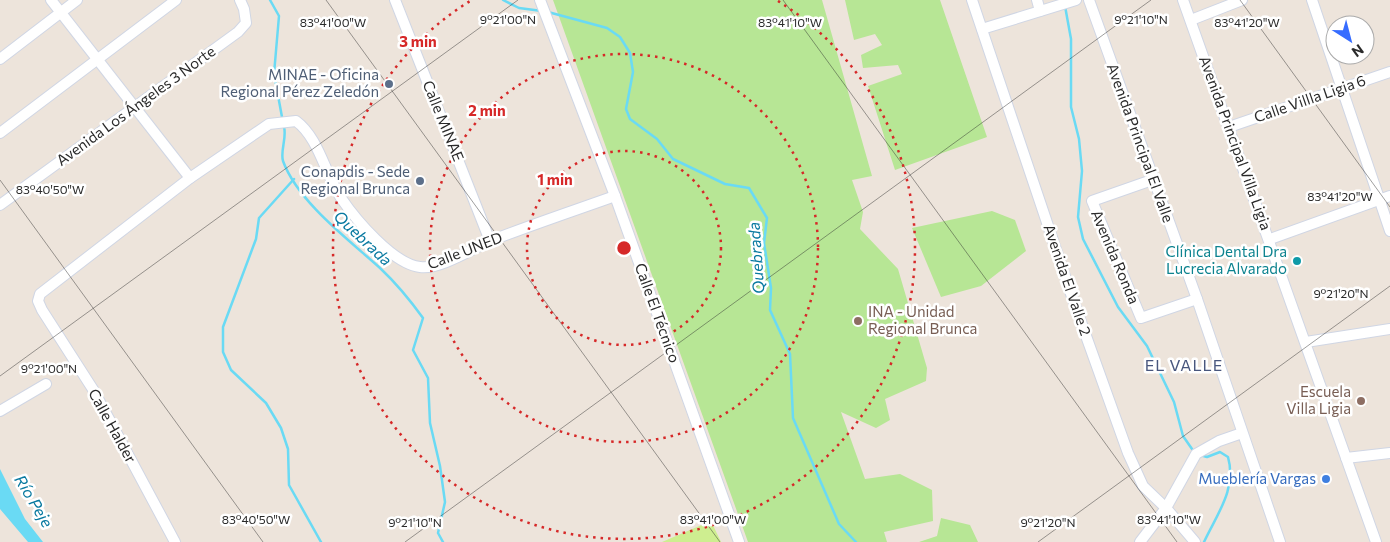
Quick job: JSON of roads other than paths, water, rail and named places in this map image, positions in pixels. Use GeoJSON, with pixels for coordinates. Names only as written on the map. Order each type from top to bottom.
{"type":"FeatureCollection","features":[{"type":"Feature","properties":{"kind":"street"},"geometry":{"type":"LineString","coordinates":[[51,0],[190,178]]}},
{"type":"Feature","properties":{"kind":"street"},"geometry":{"type":"LineString","coordinates":[[0,59],[77,0]]}},
{"type":"Feature","properties":{"kind":"street"},"geometry":{"type":"LineString","coordinates":[[0,133],[176,0]]}},
{"type":"Feature","properties":{"kind":"street","name":"Avenida Los Ángeles 3 Norte"},"geometry":{"type":"LineString","coordinates":[[0,205],[238,32],[246,23],[244,9],[240,0]]}},
{"type":"Feature","properties":{"kind":"street","name":"Calle MINAE"},"geometry":{"type":"LineString","coordinates":[[395,0],[490,241]]}},
{"type":"Feature","properties":{"kind":"street","name":"Calle El Técnico"},"geometry":{"type":"LineString","coordinates":[[540,0],[615,196],[738,542]]}},
{"type":"Feature","properties":{"kind":"street","name":"Avenida El Valle 2"},"geometry":{"type":"LineString","coordinates":[[972,0],[1071,294],[1128,454],[1143,486],[1166,508],[1195,542]]}},
{"type":"Feature","properties":{"kind":"street"},"geometry":{"type":"LineString","coordinates":[[1037,0],[1040,11]]}},
{"type":"Feature","properties":{"kind":"street","name":"Avenida Principal El Valle"},"geometry":{"type":"LineString","coordinates":[[1089,0],[1152,180],[1197,299],[1280,542]]}},
{"type":"Feature","properties":{"kind":"street","name":"Avenida Principal Villa Ligia"},"geometry":{"type":"LineString","coordinates":[[1183,0],[1270,239],[1376,542]]}},
{"type":"Feature","properties":{"kind":"street"},"geometry":{"type":"LineString","coordinates":[[1191,20],[1242,0]]}},
{"type":"Feature","properties":{"kind":"street"},"geometry":{"type":"LineString","coordinates":[[1312,0],[1385,198],[1390,231]]}},
{"type":"Feature","properties":{"kind":"street"},"geometry":{"type":"LineString","coordinates":[[982,29],[1073,1]]}},
{"type":"Feature","properties":{"kind":"street","name":"Calle Villla Ligia 6"},"geometry":{"type":"LineString","coordinates":[[1230,127],[1390,72]]}},
{"type":"Feature","properties":{"kind":"street","name":"Calle UNED"},"geometry":{"type":"LineString","coordinates":[[190,178],[269,124],[296,121],[306,128],[341,198],[364,227],[405,262],[421,268],[435,266],[490,241],[615,196]]}},
{"type":"Feature","properties":{"kind":"street","name":"Calle Halder"},"geometry":{"type":"LineString","coordinates":[[175,542],[94,391],[42,310],[38,300],[40,294],[190,178]]}},
{"type":"Feature","properties":{"kind":"street","name":"Avenida Ronda"},"geometry":{"type":"LineString","coordinates":[[1152,180],[1092,201],[1141,318],[1197,299]]}},
{"type":"Feature","properties":{"kind":"street"},"geometry":{"type":"LineString","coordinates":[[1270,239],[1385,198]]}},
{"type":"Feature","properties":{"kind":"street"},"geometry":{"type":"LineString","coordinates":[[1306,342],[1390,328]]}},
{"type":"Feature","properties":{"kind":"street"},"geometry":{"type":"LineString","coordinates":[[0,411],[46,384]]}},
{"type":"Feature","properties":{"kind":"street"},"geometry":{"type":"LineString","coordinates":[[1140,542],[1166,508],[1196,454],[1219,441],[1242,433]]}},
{"type":"Feature","properties":{"kind":"street"},"geometry":{"type":"LineString","coordinates":[[1346,458],[1390,453]]}},
{"type":"Feature","properties":{"kind":"water"},"geometry":{"type":"Polygon","coordinates":[[[0,469],[25,519],[43,542],[28,542],[0,509],[0,469]]]}},
{"type":"Feature","properties":{"kind":"waterway"},"geometry":{"type":"LineString","coordinates":[[270,0],[279,16],[274,74],[282,117]]}},
{"type":"Feature","properties":{"kind":"waterway","name":"Quebrada"},"geometry":{"type":"LineString","coordinates":[[503,0],[519,8],[542,11]]}},
{"type":"Feature","properties":{"kind":"waterway"},"geometry":{"type":"LineString","coordinates":[[1065,6],[1071,39],[1071,107],[1079,139],[1082,171],[1078,217],[1083,239],[1118,307],[1147,346],[1174,402],[1183,436],[1192,449]]}},
{"type":"Feature","properties":{"kind":"waterway","name":"Quebrada"},"geometry":{"type":"LineString","coordinates":[[548,12],[607,28],[620,37],[630,53],[633,72],[626,109],[630,119],[657,139],[673,159],[725,184],[749,188],[767,218],[764,243],[771,288],[770,310],[790,354],[793,418],[839,524],[856,542]]}},
{"type":"Feature","properties":{"kind":"waterway","name":"Quebrada"},"geometry":{"type":"LineString","coordinates":[[284,127],[283,161],[300,191],[340,233],[392,280],[423,318],[413,350],[428,378],[430,423],[440,466],[445,502],[438,533],[443,542]]}},
{"type":"Feature","properties":{"kind":"waterway","name":"Quebrada"},"geometry":{"type":"LineString","coordinates":[[294,179],[259,218],[256,239],[223,327],[223,352],[231,370],[266,403],[281,428],[288,449],[289,485],[321,542]]}},
{"type":"Feature","properties":{"kind":"waterway"},"geometry":{"type":"LineString","coordinates":[[1200,455],[1207,457],[1220,452],[1228,457],[1230,469],[1228,491],[1204,542]]}},
{"type":"Feature","properties":{"kind":"place","name":"MINAE - Oficina Regional Pérez Zeledón"},"geometry":{"type":"Point","coordinates":[389,84]}},
{"type":"Feature","properties":{"kind":"place","name":"Conapdis - Sede Regional Brunca"},"geometry":{"type":"Point","coordinates":[420,181]}},
{"type":"Feature","properties":{"kind":"place","name":"Clínica Dental Dra Lucrecia Alvarado"},"geometry":{"type":"Point","coordinates":[1297,261]}},
{"type":"Feature","properties":{"kind":"place","name":"INA - Unidad Regional Brunca"},"geometry":{"type":"Point","coordinates":[858,321]}},
{"type":"Feature","properties":{"kind":"place","name":"Escuela Villa Ligia"},"geometry":{"type":"Point","coordinates":[1361,401]}},
{"type":"Feature","properties":{"kind":"place","name":"Mueblería Vargas"},"geometry":{"type":"Point","coordinates":[1326,479]}},
{"type":"Feature","properties":{"kind":"district","name":"EL VALLE"},"geometry":{"type":"Point","coordinates":[1184,365]}},
{"type":"Feature","properties":{"kind":"water label","name":"Río Peje"},"geometry":{"type":"Point","coordinates":[34,501]}}]}
